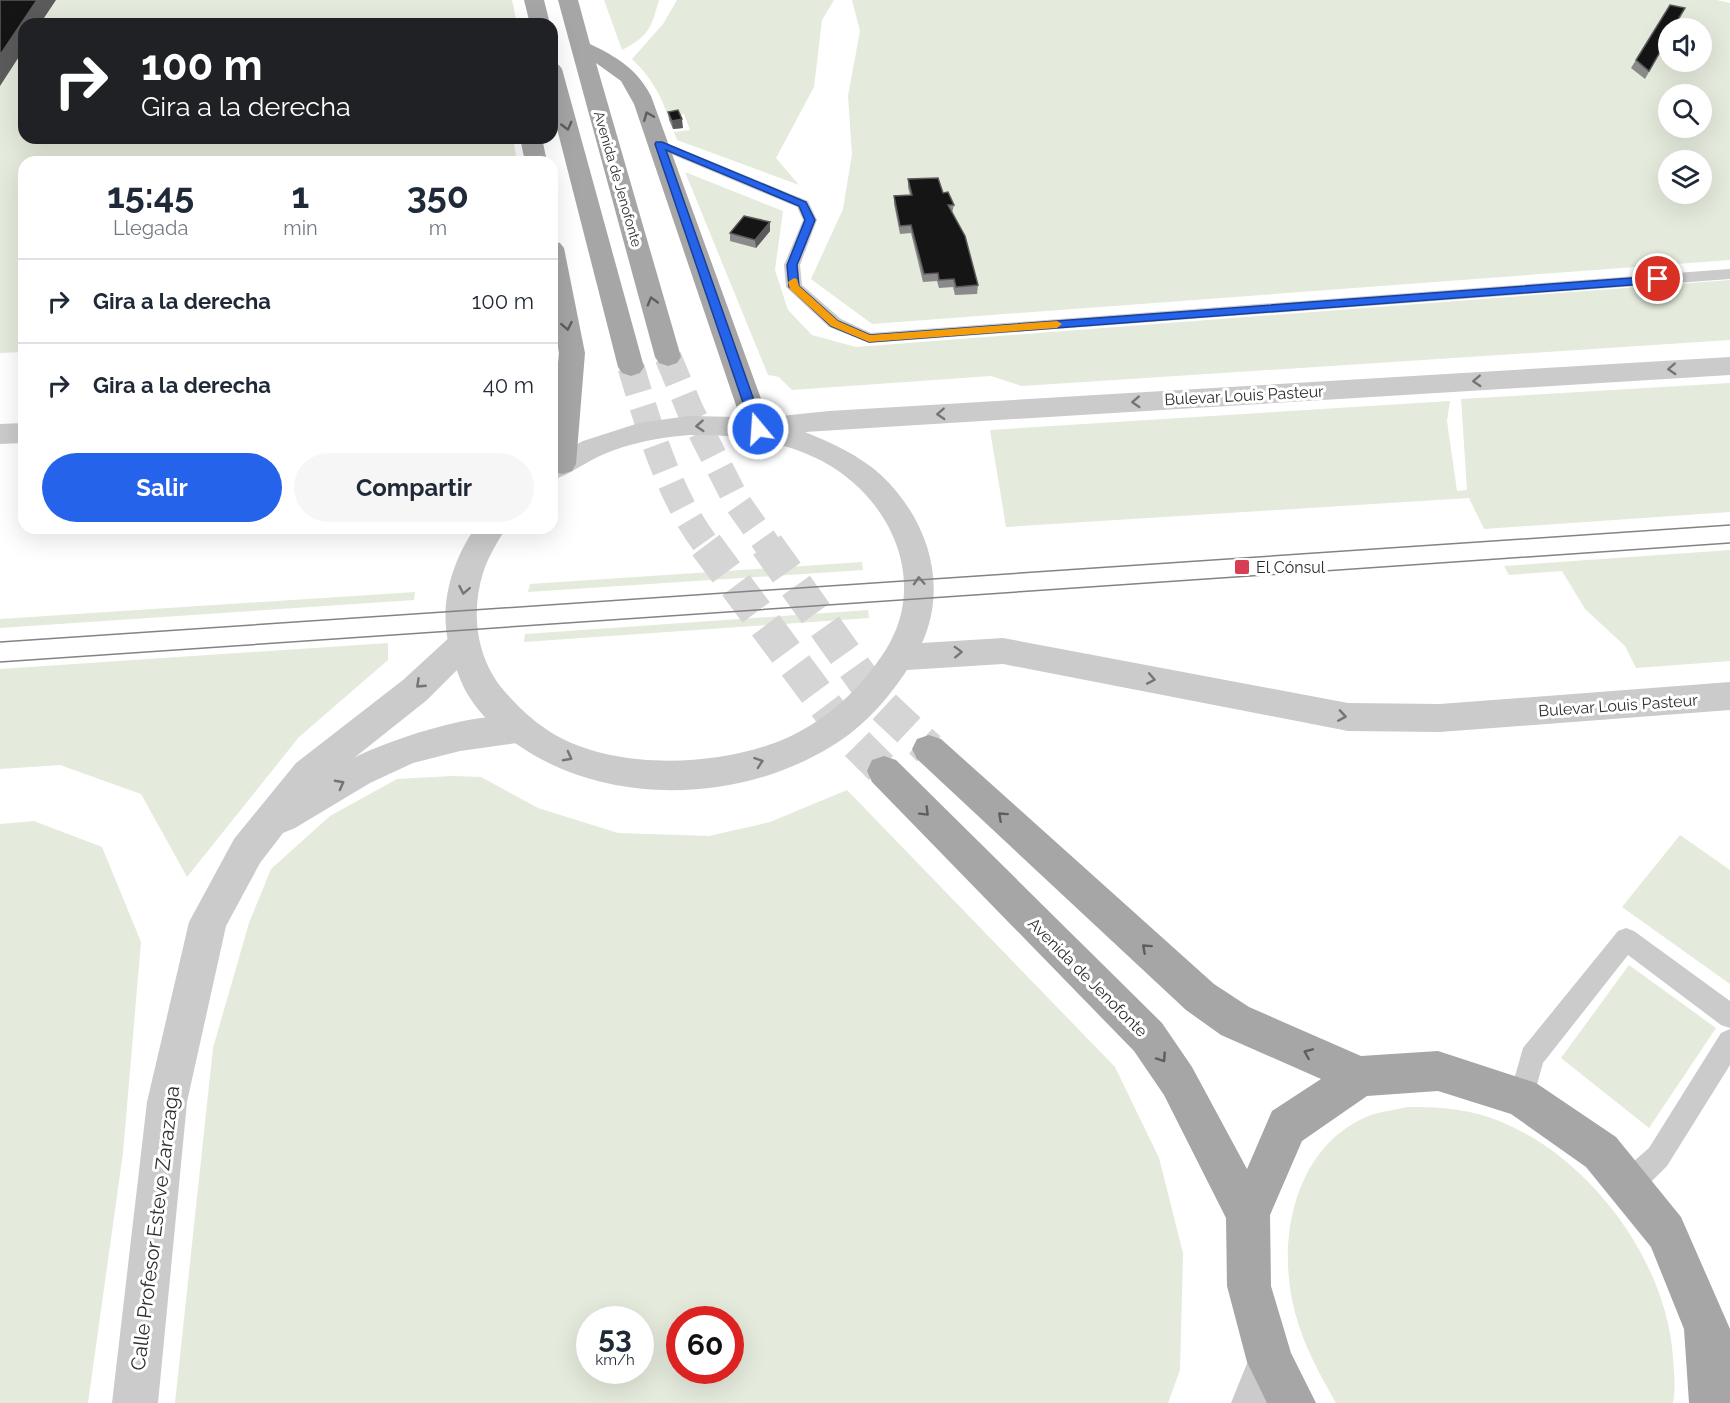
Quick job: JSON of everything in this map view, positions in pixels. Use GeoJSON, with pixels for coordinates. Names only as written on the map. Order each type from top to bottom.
{"type":"FeatureCollection","features":[{"type":"Feature","properties":{"kind":"main road"},"geometry":{"type":"LineString","coordinates":[[534,0],[538,18]]}},
{"type":"Feature","properties":{"kind":"main road","name":"Avenida de Jenofonte"},"geometry":{"type":"LineString","coordinates":[[568,0],[668,357]]}},
{"type":"Feature","properties":{"kind":"main road"},"geometry":{"type":"LineString","coordinates":[[581,47],[621,70],[633,81],[659,144],[758,429]]}},
{"type":"Feature","properties":{"kind":"main road"},"geometry":{"type":"LineString","coordinates":[[558,92],[631,367]]}},
{"type":"Feature","properties":{"kind":"main road"},"geometry":{"type":"LineString","coordinates":[[558,280],[572,353],[558,453]]}},
{"type":"Feature","properties":{"kind":"main road"},"geometry":{"type":"LineString","coordinates":[[929,749],[1200,997],[1235,1022],[1361,1076],[1438,1071],[1522,1097],[1601,1152],[1666,1232],[1707,1329],[1712,1403]]}},
{"type":"Feature","properties":{"kind":"main road","name":"Avenida de Jenofonte"},"geometry":{"type":"LineString","coordinates":[[884,771],[1148,1037],[1178,1081],[1248,1215]]}},
{"type":"Feature","properties":{"kind":"main road"},"geometry":{"type":"LineString","coordinates":[[1293,1403],[1262,1383],[1249,1286],[1248,1215],[1287,1126],[1361,1076]]}},
{"type":"Feature","properties":{"kind":"street","name":"Bulevar Louis Pasteur"},"geometry":{"type":"LineString","coordinates":[[758,429],[841,420],[1730,366]]}},
{"type":"Feature","properties":{"kind":"street"},"geometry":{"type":"LineString","coordinates":[[482,534],[464,585],[460,619],[463,644],[482,689],[517,729],[576,761],[586,764],[649,777],[727,772],[801,748],[860,707],[900,657],[913,628],[920,579],[911,538],[891,502],[860,471],[821,448],[758,429],[707,425],[654,430],[558,453]]}},
{"type":"Feature","properties":{"kind":"street"},"geometry":{"type":"LineString","coordinates":[[0,434],[18,433]]}},
{"type":"Feature","properties":{"kind":"street","name":"Calle Profesor Esteve Zarazaga"},"geometry":{"type":"LineString","coordinates":[[135,1403],[167,1102],[208,922],[248,851],[308,774],[414,690],[463,644]]}},
{"type":"Feature","properties":{"kind":"street","name":"Bulevar Louis Pasteur"},"geometry":{"type":"LineString","coordinates":[[900,657],[1003,651],[1348,717],[1440,718],[1730,696]]}},
{"type":"Feature","properties":{"kind":"street","name":"Calle Profesor Esteve Zarazaga"},"geometry":{"type":"LineString","coordinates":[[271,824],[403,751],[457,737],[517,729]]}},
{"type":"Feature","properties":{"kind":"lane"},"geometry":{"type":"LineString","coordinates":[[659,144],[803,204],[810,220],[792,265],[794,287],[834,323],[869,338],[1730,274]]}},
{"type":"Feature","properties":{"kind":"lane"},"geometry":{"type":"LineString","coordinates":[[1522,1097],[1532,1058],[1626,939],[1730,1016]]}},
{"type":"Feature","properties":{"kind":"lane"},"geometry":{"type":"LineString","coordinates":[[1628,1185],[1658,1156],[1730,1042]]}},
{"type":"Feature","properties":{"kind":"shaded area"},"geometry":{"type":"Polygon","coordinates":[[[0,0],[512,0],[516,18],[18,18],[18,144],[514,144],[516,156],[18,156],[18,352],[0,353],[0,0]]]}},
{"type":"Feature","properties":{"kind":"shaded area"},"geometry":{"type":"Polygon","coordinates":[[[604,0],[659,0],[648,30],[638,40],[622,50],[604,0]]]}},
{"type":"Feature","properties":{"kind":"shaded area"},"geometry":{"type":"Polygon","coordinates":[[[677,0],[834,0],[822,20],[814,87],[776,158],[799,185],[677,140],[674,132],[690,130],[684,114],[668,117],[654,85],[632,59],[663,24],[677,0]]]}},
{"type":"Feature","properties":{"kind":"shaded area"},"geometry":{"type":"Polygon","coordinates":[[[852,0],[1717,0],[1730,3],[1730,260],[872,324],[811,279],[843,209],[852,154],[848,96],[860,31],[852,0]]]}},
{"type":"Feature","properties":{"kind":"shaded area"},"geometry":{"type":"Polygon","coordinates":[[[685,172],[783,211],[775,270],[788,310],[812,335],[856,347],[1730,280],[1730,340],[1022,386],[991,376],[792,390],[779,377],[768,375],[685,172]]]}},
{"type":"Feature","properties":{"kind":"shaded area"},"geometry":{"type":"Polygon","coordinates":[[[1730,383],[1730,512],[1484,529],[1469,498],[1006,527],[990,430],[1450,401],[1447,421],[1457,491],[1467,490],[1461,399],[1730,383]]]}},
{"type":"Feature","properties":{"kind":"shaded area"},"geometry":{"type":"Polygon","coordinates":[[[1730,550],[1730,661],[1636,668],[1625,646],[1585,609],[1562,571],[1509,575],[1504,566],[1730,550]]]}},
{"type":"Feature","properties":{"kind":"shaded area"},"geometry":{"type":"Polygon","coordinates":[[[862,562],[863,570],[528,592],[530,584],[862,562]]]}},
{"type":"Feature","properties":{"kind":"shaded area"},"geometry":{"type":"Polygon","coordinates":[[[415,592],[414,600],[0,628],[0,619],[415,592]]]}},
{"type":"Feature","properties":{"kind":"shaded area"},"geometry":{"type":"Polygon","coordinates":[[[868,610],[869,618],[524,642],[525,634],[868,610]]]}},
{"type":"Feature","properties":{"kind":"shaded area"},"geometry":{"type":"Polygon","coordinates":[[[388,643],[388,660],[299,737],[187,877],[141,794],[60,765],[0,769],[0,669],[388,643]]]}},
{"type":"Feature","properties":{"kind":"shaded area"},"geometry":{"type":"Polygon","coordinates":[[[481,777],[538,808],[618,833],[709,836],[770,822],[847,790],[1115,1067],[1159,1158],[1183,1253],[1180,1370],[1168,1403],[175,1403],[213,1048],[249,923],[271,869],[330,816],[397,779],[481,777]]]}},
{"type":"Feature","properties":{"kind":"shaded area"},"geometry":{"type":"Polygon","coordinates":[[[34,821],[102,847],[141,942],[123,1153],[88,1403],[0,1403],[0,824],[34,821]]]}},
{"type":"Feature","properties":{"kind":"shaded area"},"geometry":{"type":"Polygon","coordinates":[[[1680,835],[1730,870],[1730,984],[1622,907],[1680,835]]]}},
{"type":"Feature","properties":{"kind":"shaded area"},"geometry":{"type":"Polygon","coordinates":[[[1629,965],[1716,1028],[1649,1128],[1561,1058],[1629,965]]]}},
{"type":"Feature","properties":{"kind":"shaded area"},"geometry":{"type":"Polygon","coordinates":[[[1407,1107],[1448,1109],[1488,1117],[1523,1132],[1557,1154],[1587,1181],[1614,1212],[1637,1246],[1655,1283],[1667,1320],[1673,1358],[1675,1386],[1673,1403],[1336,1403],[1304,1339],[1290,1288],[1288,1258],[1290,1229],[1296,1200],[1307,1173],[1323,1149],[1345,1129],[1371,1115],[1407,1107]]]}},
{"type":"Feature","properties":{"kind":"building"},"geometry":{"type":"Polygon","coordinates":[[[0,0],[37,0],[25,18],[18,18],[18,28],[0,55],[0,0]]]}},
{"type":"Feature","properties":{"kind":"building"},"geometry":{"type":"Polygon","coordinates":[[[1670,5],[1685,8],[1679,18],[1662,18],[1670,5]]]}},
{"type":"Feature","properties":{"kind":"building"},"geometry":{"type":"Polygon","coordinates":[[[1658,24],[1658,55],[1649,71],[1636,60],[1658,24]]]}},
{"type":"Feature","properties":{"kind":"building"},"geometry":{"type":"Polygon","coordinates":[[[678,110],[682,119],[672,121],[668,112],[678,110]]]}},
{"type":"Feature","properties":{"kind":"building"},"geometry":{"type":"Polygon","coordinates":[[[938,178],[943,193],[948,192],[954,205],[948,205],[965,236],[978,285],[956,287],[954,279],[939,280],[938,273],[924,274],[911,225],[900,226],[894,196],[912,195],[908,179],[938,178]]]}},
{"type":"Feature","properties":{"kind":"building"},"geometry":{"type":"Polygon","coordinates":[[[744,216],[770,222],[755,240],[730,233],[744,216]]]}},
{"type":"Feature","properties":{"kind":"tunnel"},"geometry":{"type":"LineString","coordinates":[[668,357],[690,410],[737,502],[768,546]]}},
{"type":"Feature","properties":{"kind":"tunnel"},"geometry":{"type":"LineString","coordinates":[[631,367],[653,437],[671,483],[707,546]]}},
{"type":"Feature","properties":{"kind":"tunnel"},"geometry":{"type":"LineString","coordinates":[[706,545],[845,732],[884,771]]}},
{"type":"Feature","properties":{"kind":"tunnel"},"geometry":{"type":"LineString","coordinates":[[767,545],[879,702],[929,749]]}},
{"type":"Feature","properties":{"kind":"tram line"},"geometry":{"type":"LineString","coordinates":[[0,642],[1730,525]]}},
{"type":"Feature","properties":{"kind":"tram line"},"geometry":{"type":"LineString","coordinates":[[0,662],[1730,543]]}},
{"type":"Feature","properties":{"kind":"slow traffic"},"geometry":{"type":"LineString","coordinates":[[794,282],[794,287],[834,323],[869,338],[1057,324]]}},
{"type":"Feature","properties":{"kind":"place","name":"El Cónsul"},"geometry":{"type":"Point","coordinates":[1242,567]}},
{"type":"Feature","properties":{"kind":"route"},"geometry":{"type":"LineString","coordinates":[[758,429],[659,144],[803,204],[810,220],[792,265],[794,287],[834,323],[869,338],[1658,279]]}}]}
